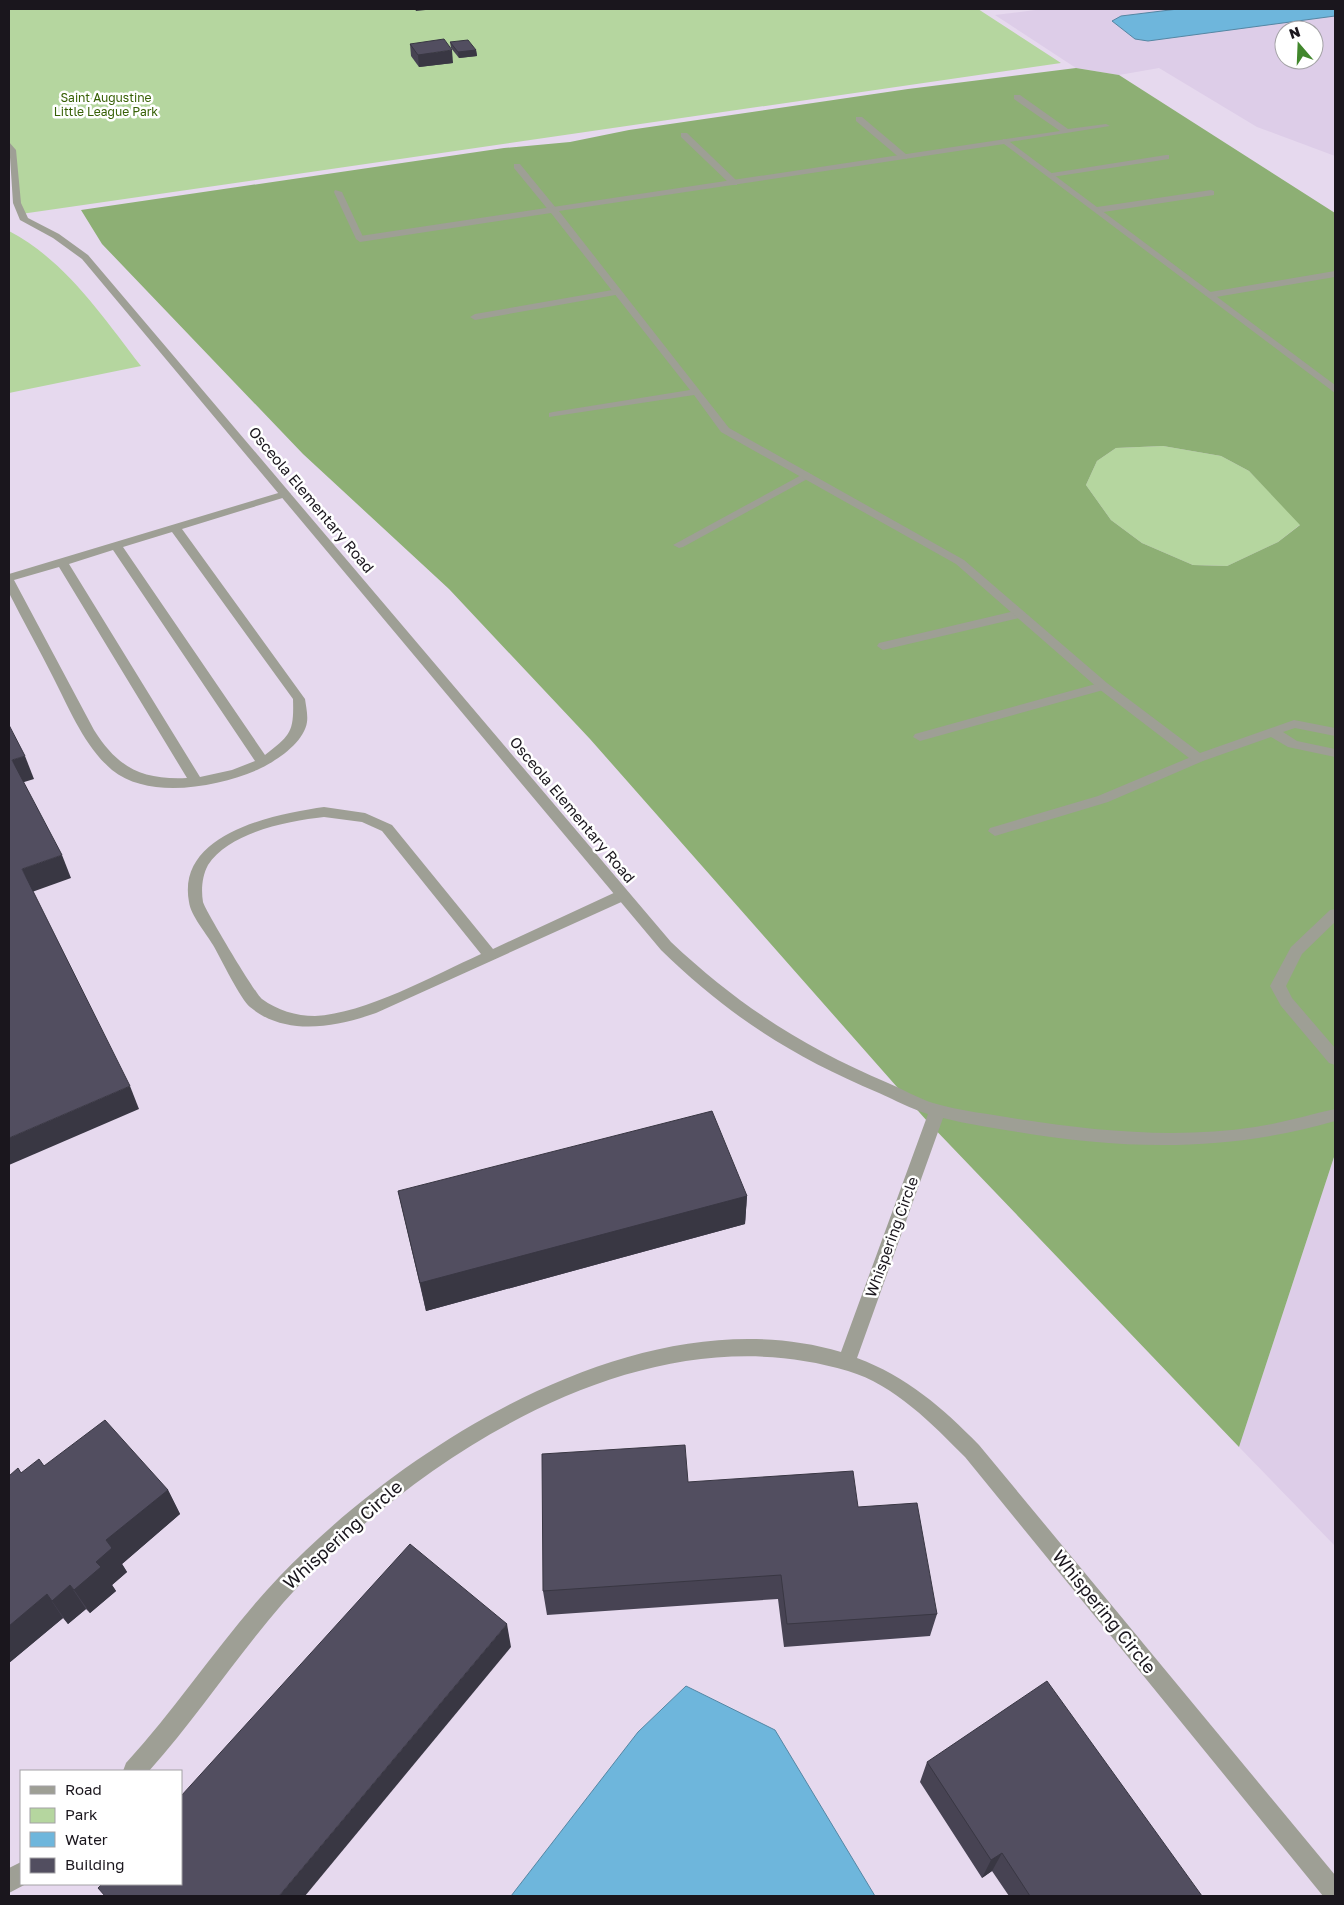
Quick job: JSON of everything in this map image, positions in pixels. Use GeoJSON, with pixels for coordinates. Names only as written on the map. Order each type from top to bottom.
{"type":"FeatureCollection","features":[{"type":"Feature","properties":{"kind":"street"},"geometry":{"type":"LineString","coordinates":[[1016,97],[1067,132]]}},
{"type":"Feature","properties":{"kind":"street"},"geometry":{"type":"LineString","coordinates":[[859,119],[904,157]]}},
{"type":"Feature","properties":{"kind":"street"},"geometry":{"type":"LineString","coordinates":[[338,192],[360,239],[1106,126]]}},
{"type":"Feature","properties":{"kind":"street"},"geometry":{"type":"LineString","coordinates":[[684,135],[734,182]]}},
{"type":"Feature","properties":{"kind":"street"},"geometry":{"type":"LineString","coordinates":[[1006,142],[1335,390]]}},
{"type":"Feature","properties":{"kind":"street","name":"Osceola Elementary Road"},"geometry":{"type":"LineString","coordinates":[[9,144],[12,150],[17,203],[24,220],[45,229],[67,242],[84,257],[666,946],[716,992],[760,1024],[862,1080],[937,1111],[1087,1135],[1157,1139],[1226,1136],[1292,1128],[1335,1115]]}},
{"type":"Feature","properties":{"kind":"street"},"geometry":{"type":"LineString","coordinates":[[1052,175],[1166,157]]}},
{"type":"Feature","properties":{"kind":"street"},"geometry":{"type":"LineString","coordinates":[[517,166],[697,392],[725,430],[960,562],[1103,686],[1198,758]]}},
{"type":"Feature","properties":{"kind":"street"},"geometry":{"type":"LineString","coordinates":[[1097,210],[1211,192]]}},
{"type":"Feature","properties":{"kind":"street"},"geometry":{"type":"LineString","coordinates":[[1210,295],[1335,274]]}},
{"type":"Feature","properties":{"kind":"street"},"geometry":{"type":"LineString","coordinates":[[475,317],[618,292]]}},
{"type":"Feature","properties":{"kind":"street"},"geometry":{"type":"LineString","coordinates":[[553,415],[697,392]]}},
{"type":"Feature","properties":{"kind":"street"},"geometry":{"type":"LineString","coordinates":[[679,544],[807,475]]}},
{"type":"Feature","properties":{"kind":"street"},"geometry":{"type":"LineString","coordinates":[[174,528],[299,699],[302,715],[297,732],[274,756],[263,762],[217,780],[197,783],[160,784],[125,774],[117,768],[91,736],[9,580],[62,562],[285,494]]}},
{"type":"Feature","properties":{"kind":"street"},"geometry":{"type":"LineString","coordinates":[[116,546],[263,762]]}},
{"type":"Feature","properties":{"kind":"street"},"geometry":{"type":"LineString","coordinates":[[62,562],[197,783]]}},
{"type":"Feature","properties":{"kind":"street"},"geometry":{"type":"LineString","coordinates":[[883,646],[1019,614]]}},
{"type":"Feature","properties":{"kind":"street"},"geometry":{"type":"LineString","coordinates":[[920,737],[1103,686]]}},
{"type":"Feature","properties":{"kind":"street"},"geometry":{"type":"LineString","coordinates":[[995,831],[1103,799],[1198,758],[1294,724],[1335,732]]}},
{"type":"Feature","properties":{"kind":"street"},"geometry":{"type":"LineString","coordinates":[[1273,732],[1293,744],[1335,753]]}},
{"type":"Feature","properties":{"kind":"street"},"geometry":{"type":"LineString","coordinates":[[491,956],[387,828],[352,815],[324,812],[295,815],[267,822],[232,837],[210,854],[196,873],[194,883],[196,904],[254,1002],[280,1017],[295,1020],[327,1021],[360,1015],[491,956],[623,895]]}},
{"type":"Feature","properties":{"kind":"street"},"geometry":{"type":"LineString","coordinates":[[1335,914],[1296,951],[1278,986],[1286,1002],[1335,1058]]}},
{"type":"Feature","properties":{"kind":"street","name":"Whispering Circle"},"geometry":{"type":"LineString","coordinates":[[846,1362],[937,1111]]}},
{"type":"Feature","properties":{"kind":"street","name":"Whispering Circle"},"geometry":{"type":"LineString","coordinates":[[135,1770],[160,1743],[258,1616],[308,1561],[382,1495],[450,1447],[533,1402],[592,1378],[661,1357],[721,1346],[775,1346],[828,1356],[846,1362],[887,1381],[931,1410],[972,1451],[1335,1893]]}},
{"type":"Feature","properties":{"kind":"street"},"geometry":{"type":"LineString","coordinates":[[9,1882],[20,1874]]}},
{"type":"Feature","properties":{"kind":"shaded area"},"geometry":{"type":"Polygon","coordinates":[[[1043,9],[1178,9],[1121,16],[1112,21],[1135,39],[1148,41],[1274,24],[1274,70],[1324,70],[1324,20],[1305,20],[1335,16],[1335,156],[1257,127],[1159,68],[1119,75],[1076,68],[995,15],[1043,9]]]}},
{"type":"Feature","properties":{"kind":"shaded area"},"geometry":{"type":"Polygon","coordinates":[[[1335,1154],[1335,1546],[1239,1447],[1335,1154]]]}},
{"type":"Feature","properties":{"kind":"green space","name":"Saint Augustine Little League Park"},"geometry":{"type":"Polygon","coordinates":[[[9,9],[978,9],[1061,63],[21,214],[12,150],[9,144],[9,9]]]}},
{"type":"Feature","properties":{"kind":"green space"},"geometry":{"type":"Polygon","coordinates":[[[1076,68],[1119,75],[1335,213],[1335,1154],[1239,1447],[927,1121],[590,739],[449,589],[303,454],[102,244],[81,210],[504,148],[570,142],[629,130],[908,89],[1076,68]],[[1163,446],[1116,448],[1097,461],[1086,485],[1111,520],[1142,543],[1193,565],[1227,566],[1278,542],[1300,525],[1249,471],[1221,456],[1163,446]]]}},
{"type":"Feature","properties":{"kind":"green space"},"geometry":{"type":"Polygon","coordinates":[[[9,231],[29,243],[66,274],[97,309],[141,366],[9,393],[9,231]]]}},
{"type":"Feature","properties":{"kind":"green space"},"geometry":{"type":"Polygon","coordinates":[[[1163,446],[1221,456],[1249,471],[1301,524],[1278,542],[1227,566],[1193,565],[1142,543],[1111,520],[1086,485],[1097,461],[1116,448],[1163,446]]]}},
{"type":"Feature","properties":{"kind":"water"},"geometry":{"type":"Polygon","coordinates":[[[1178,9],[1335,9],[1335,16],[1305,20],[1274,20],[1274,24],[1148,41],[1135,39],[1112,21],[1121,16],[1178,9]]]}},
{"type":"Feature","properties":{"kind":"water"},"geometry":{"type":"Polygon","coordinates":[[[686,1686],[775,1730],[875,1896],[511,1896],[638,1732],[686,1686]]]}},
{"type":"Feature","properties":{"kind":"building"},"geometry":{"type":"Polygon","coordinates":[[[444,39],[452,50],[418,55],[410,44],[444,39]]]}},
{"type":"Feature","properties":{"kind":"building"},"geometry":{"type":"Polygon","coordinates":[[[468,40],[476,50],[458,52],[450,42],[468,40]]]}},
{"type":"Feature","properties":{"kind":"building"},"geometry":{"type":"Polygon","coordinates":[[[9,725],[25,756],[12,760],[62,855],[22,869],[130,1086],[9,1138],[9,725]]]}},
{"type":"Feature","properties":{"kind":"building"},"geometry":{"type":"Polygon","coordinates":[[[712,1111],[747,1196],[420,1283],[398,1191],[712,1111]]]}},
{"type":"Feature","properties":{"kind":"building"},"geometry":{"type":"Polygon","coordinates":[[[105,1420],[168,1490],[106,1540],[112,1548],[96,1562],[101,1567],[74,1590],[70,1585],[52,1601],[47,1594],[9,1626],[9,1476],[18,1468],[21,1473],[39,1459],[44,1466],[105,1420]]]}},
{"type":"Feature","properties":{"kind":"building"},"geometry":{"type":"Polygon","coordinates":[[[685,1445],[688,1482],[853,1471],[858,1507],[917,1503],[937,1614],[787,1624],[781,1575],[543,1591],[542,1454],[685,1445]]]}},
{"type":"Feature","properties":{"kind":"building"},"geometry":{"type":"Polygon","coordinates":[[[410,1544],[507,1624],[279,1896],[105,1896],[98,1888],[101,1885],[182,1885],[182,1795],[410,1544]]]}},
{"type":"Feature","properties":{"kind":"building"},"geometry":{"type":"Polygon","coordinates":[[[1047,1681],[1202,1896],[1030,1896],[1002,1853],[991,1860],[927,1762],[1047,1681]]]}}]}
